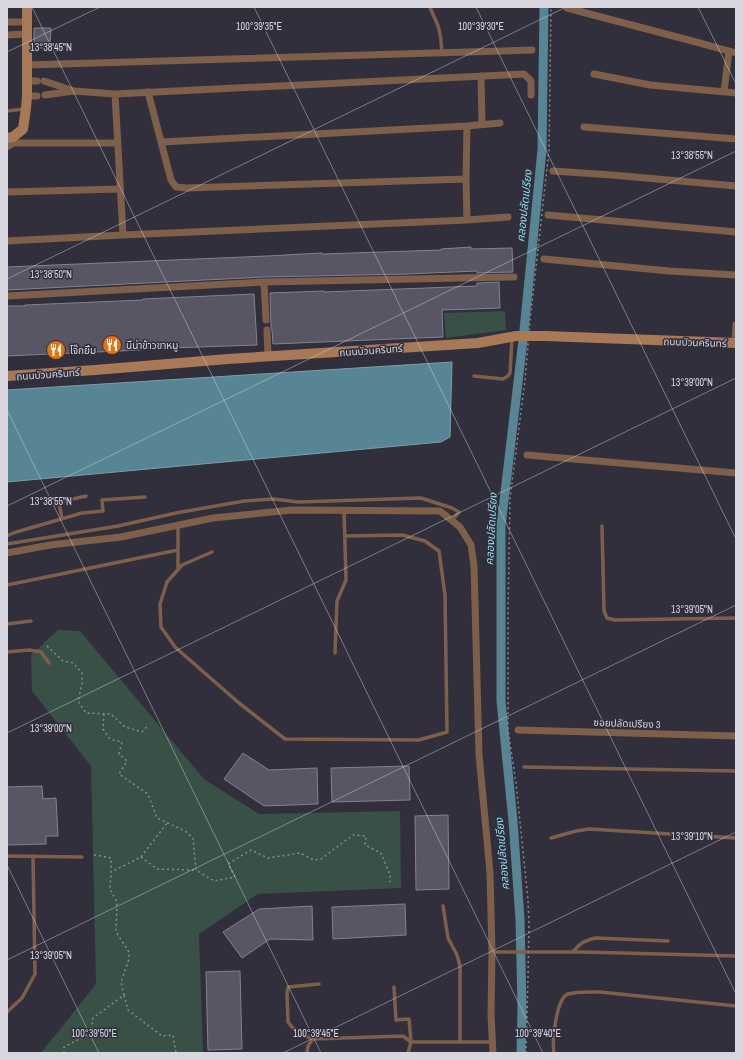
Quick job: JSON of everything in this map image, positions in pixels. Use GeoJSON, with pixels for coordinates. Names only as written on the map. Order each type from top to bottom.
{"type":"FeatureCollection","features":[{"type":"Feature","properties":{"kind":"street"},"geometry":{"type":"LineString","coordinates":[[7,138],[12,137],[23,129],[27,96],[27,7]]}},
{"type":"Feature","properties":{"kind":"street"},"geometry":{"type":"LineString","coordinates":[[567,8],[732,52],[724,91]]}},
{"type":"Feature","properties":{"kind":"street"},"geometry":{"type":"LineString","coordinates":[[7,22],[26,22]]}},
{"type":"Feature","properties":{"kind":"street"},"geometry":{"type":"LineString","coordinates":[[7,35],[26,34]]}},
{"type":"Feature","properties":{"kind":"street"},"geometry":{"type":"LineString","coordinates":[[27,65],[532,50]]}},
{"type":"Feature","properties":{"kind":"street"},"geometry":{"type":"LineString","coordinates":[[27,81],[41,81],[74,91],[115,94],[524,74],[531,81],[531,95]]}},
{"type":"Feature","properties":{"kind":"street"},"geometry":{"type":"LineString","coordinates":[[594,74],[650,85],[736,93]]}},
{"type":"Feature","properties":{"kind":"street"},"geometry":{"type":"LineString","coordinates":[[481,76],[482,124]]}},
{"type":"Feature","properties":{"kind":"street"},"geometry":{"type":"LineString","coordinates":[[27,96],[41,96],[74,91]]}},
{"type":"Feature","properties":{"kind":"street"},"geometry":{"type":"LineString","coordinates":[[148,92],[171,180],[176,187],[466,179]]}},
{"type":"Feature","properties":{"kind":"street"},"geometry":{"type":"LineString","coordinates":[[115,94],[123,235]]}},
{"type":"Feature","properties":{"kind":"street"},"geometry":{"type":"LineString","coordinates":[[162,142],[500,123]]}},
{"type":"Feature","properties":{"kind":"street"},"geometry":{"type":"LineString","coordinates":[[467,126],[467,220]]}},
{"type":"Feature","properties":{"kind":"street"},"geometry":{"type":"LineString","coordinates":[[584,127],[736,139]]}},
{"type":"Feature","properties":{"kind":"street"},"geometry":{"type":"LineString","coordinates":[[7,147],[13,143],[118,143]]}},
{"type":"Feature","properties":{"kind":"street"},"geometry":{"type":"LineString","coordinates":[[553,171],[736,186]]}},
{"type":"Feature","properties":{"kind":"street"},"geometry":{"type":"LineString","coordinates":[[7,192],[120,189]]}},
{"type":"Feature","properties":{"kind":"street"},"geometry":{"type":"LineString","coordinates":[[548,215],[736,232]]}},
{"type":"Feature","properties":{"kind":"street"},"geometry":{"type":"LineString","coordinates":[[7,241],[508,217]]}},
{"type":"Feature","properties":{"kind":"street"},"geometry":{"type":"LineString","coordinates":[[544,259],[669,271],[736,275]]}},
{"type":"Feature","properties":{"kind":"street"},"geometry":{"type":"LineString","coordinates":[[7,296],[264,282],[514,276]]}},
{"type":"Feature","properties":{"kind":"street"},"geometry":{"type":"LineString","coordinates":[[264,282],[266,320]]}},
{"type":"Feature","properties":{"kind":"street"},"geometry":{"type":"LineString","coordinates":[[736,325],[736,343]]}},
{"type":"Feature","properties":{"kind":"street"},"geometry":{"type":"LineString","coordinates":[[267,330],[268,356]]}},
{"type":"Feature","properties":{"kind":"street","name":"ถนนบัวนครินทร์"},"geometry":{"type":"LineString","coordinates":[[7,376],[268,356],[478,343],[514,337],[545,336],[736,343]]}},
{"type":"Feature","properties":{"kind":"street"},"geometry":{"type":"LineString","coordinates":[[528,455],[736,473]]}},
{"type":"Feature","properties":{"kind":"street"},"geometry":{"type":"LineString","coordinates":[[7,553],[121,537],[213,518],[284,511],[440,512],[460,527],[471,545],[474,566],[479,754],[490,873],[492,952],[491,1015],[493,1053]]}},
{"type":"Feature","properties":{"kind":"street","name":"ซอยปลัดเปรียง 3"},"geometry":{"type":"LineString","coordinates":[[518,730],[736,736]]}},
{"type":"Feature","properties":{"kind":"lane"},"geometry":{"type":"LineString","coordinates":[[430,7],[438,26],[442,52]]}},
{"type":"Feature","properties":{"kind":"lane"},"geometry":{"type":"LineString","coordinates":[[7,111],[26,108]]}},
{"type":"Feature","properties":{"kind":"lane"},"geometry":{"type":"LineString","coordinates":[[474,376],[503,379],[508,376],[510,373],[514,337]]}},
{"type":"Feature","properties":{"kind":"lane"},"geometry":{"type":"LineString","coordinates":[[62,519],[59,502],[86,496]]}},
{"type":"Feature","properties":{"kind":"lane"},"geometry":{"type":"LineString","coordinates":[[7,536],[82,513],[103,511],[102,500],[145,497]]}},
{"type":"Feature","properties":{"kind":"lane"},"geometry":{"type":"LineString","coordinates":[[7,544],[118,526],[176,513],[244,501],[274,499],[298,502],[421,498],[452,508],[459,512],[451,520]]}},
{"type":"Feature","properties":{"kind":"lane"},"geometry":{"type":"LineString","coordinates":[[335,653],[337,601],[346,580],[344,511]]}},
{"type":"Feature","properties":{"kind":"lane"},"geometry":{"type":"LineString","coordinates":[[178,526],[178,570]]}},
{"type":"Feature","properties":{"kind":"lane"},"geometry":{"type":"LineString","coordinates":[[602,526],[604,611],[607,618],[615,620],[736,618]]}},
{"type":"Feature","properties":{"kind":"lane"},"geometry":{"type":"LineString","coordinates":[[212,552],[182,565],[168,582],[160,604],[161,627],[175,647],[239,703],[285,739],[419,740],[447,732],[445,595],[439,551],[425,541],[402,535],[345,536]]}},
{"type":"Feature","properties":{"kind":"lane"},"geometry":{"type":"LineString","coordinates":[[7,585],[178,550]]}},
{"type":"Feature","properties":{"kind":"lane"},"geometry":{"type":"LineString","coordinates":[[7,624],[31,621]]}},
{"type":"Feature","properties":{"kind":"lane"},"geometry":{"type":"LineString","coordinates":[[7,652],[29,650],[41,652],[49,663]]}},
{"type":"Feature","properties":{"kind":"lane"},"geometry":{"type":"LineString","coordinates":[[524,767],[736,771]]}},
{"type":"Feature","properties":{"kind":"lane"},"geometry":{"type":"LineString","coordinates":[[551,838],[589,829],[736,838]]}},
{"type":"Feature","properties":{"kind":"lane"},"geometry":{"type":"LineString","coordinates":[[7,856],[82,857]]}},
{"type":"Feature","properties":{"kind":"lane"},"geometry":{"type":"LineString","coordinates":[[7,1012],[22,998],[35,974],[33,856]]}},
{"type":"Feature","properties":{"kind":"lane"},"geometry":{"type":"LineString","coordinates":[[443,906],[448,938],[457,955],[460,966],[460,1042]]}},
{"type":"Feature","properties":{"kind":"lane"},"geometry":{"type":"LineString","coordinates":[[573,952],[585,940],[595,938],[668,941]]}},
{"type":"Feature","properties":{"kind":"lane"},"geometry":{"type":"LineString","coordinates":[[492,952],[573,952],[736,956]]}},
{"type":"Feature","properties":{"kind":"lane"},"geometry":{"type":"LineString","coordinates":[[319,984],[288,987],[287,995],[288,1022],[300,1034],[313,1039],[403,1036],[411,1042],[492,1042]]}},
{"type":"Feature","properties":{"kind":"lane"},"geometry":{"type":"LineString","coordinates":[[394,987],[396,1020],[409,1019],[411,1042],[408,1053]]}},
{"type":"Feature","properties":{"kind":"lane"},"geometry":{"type":"LineString","coordinates":[[554,1053],[555,1029],[558,1011],[562,999],[568,994],[587,991],[736,1006]]}},
{"type":"Feature","properties":{"kind":"lane"},"geometry":{"type":"LineString","coordinates":[[307,1053],[308,1046],[313,1039]]}},
{"type":"Feature","properties":{"kind":"path"},"geometry":{"type":"LineString","coordinates":[[526,1053],[529,952],[528,900],[516,783],[508,730],[510,498],[525,380],[549,150],[551,7]]}},
{"type":"Feature","properties":{"kind":"path"},"geometry":{"type":"LineString","coordinates":[[47,646],[63,661],[73,662],[82,673],[82,684],[78,701],[86,713],[111,714],[125,727],[142,732],[148,725]]}},
{"type":"Feature","properties":{"kind":"path"},"geometry":{"type":"LineString","coordinates":[[104,714],[103,730],[110,739],[122,742],[120,754],[127,761],[119,774],[148,794],[157,818],[185,832],[193,838],[196,870]]}},
{"type":"Feature","properties":{"kind":"path"},"geometry":{"type":"LineString","coordinates":[[111,872],[141,857],[167,823]]}},
{"type":"Feature","properties":{"kind":"path"},"geometry":{"type":"LineString","coordinates":[[141,857],[157,868],[196,870],[214,881],[235,877],[228,864],[251,850],[268,858],[300,853],[314,860],[321,859],[354,835],[366,836],[365,845],[380,853],[390,875],[390,882]]}},
{"type":"Feature","properties":{"kind":"path"},"geometry":{"type":"LineString","coordinates":[[94,855],[111,858],[110,889],[117,902],[116,932],[129,952],[130,960],[121,982],[128,1010],[162,1036],[173,1035],[176,1053]]}},
{"type":"Feature","properties":{"kind":"path"},"geometry":{"type":"LineString","coordinates":[[64,1053],[64,1047],[91,1033],[93,1018],[124,995]]}},
{"type":"Feature","properties":{"kind":"green space"},"geometry":{"type":"Polygon","coordinates":[[[505,311],[506,330],[446,338],[444,313],[505,311]]]}},
{"type":"Feature","properties":{"kind":"green space"},"geometry":{"type":"Polygon","coordinates":[[[58,630],[80,631],[204,779],[259,814],[400,811],[401,888],[258,894],[199,934],[203,1053],[41,1053],[96,984],[91,766],[32,691],[31,655],[58,630]]]}},
{"type":"Feature","properties":{"kind":"water"},"geometry":{"type":"Polygon","coordinates":[[[452,362],[450,437],[441,442],[7,482],[7,390],[452,362]]]}},
{"type":"Feature","properties":{"kind":"building"},"geometry":{"type":"Polygon","coordinates":[[[34,28],[51,28],[50,48],[34,48],[34,28]]]}},
{"type":"Feature","properties":{"kind":"building"},"geometry":{"type":"Polygon","coordinates":[[[471,247],[471,249],[512,248],[513,272],[477,273],[477,271],[264,277],[7,290],[7,267],[322,253],[441,250],[471,247]]]}},
{"type":"Feature","properties":{"kind":"building"},"geometry":{"type":"Polygon","coordinates":[[[499,282],[500,308],[442,310],[443,337],[273,344],[270,293],[477,286],[477,283],[499,282]]]}},
{"type":"Feature","properties":{"kind":"building"},"geometry":{"type":"Polygon","coordinates":[[[254,294],[257,345],[7,356],[7,306],[254,294]]]}},
{"type":"Feature","properties":{"kind":"building"},"geometry":{"type":"Polygon","coordinates":[[[243,753],[269,770],[317,768],[318,804],[264,806],[224,779],[243,753]]]}},
{"type":"Feature","properties":{"kind":"building"},"geometry":{"type":"Polygon","coordinates":[[[409,766],[410,800],[332,802],[331,768],[409,766]]]}},
{"type":"Feature","properties":{"kind":"building"},"geometry":{"type":"Polygon","coordinates":[[[42,786],[43,799],[56,798],[58,836],[46,836],[46,844],[7,845],[7,787],[42,786]]]}},
{"type":"Feature","properties":{"kind":"building"},"geometry":{"type":"Polygon","coordinates":[[[448,815],[449,889],[416,890],[415,816],[448,815]]]}},
{"type":"Feature","properties":{"kind":"building"},"geometry":{"type":"Polygon","coordinates":[[[405,904],[406,935],[333,939],[332,907],[405,904]]]}},
{"type":"Feature","properties":{"kind":"building"},"geometry":{"type":"Polygon","coordinates":[[[312,906],[313,940],[270,939],[242,958],[223,932],[259,909],[312,906]]]}},
{"type":"Feature","properties":{"kind":"building"},"geometry":{"type":"Polygon","coordinates":[[[240,971],[242,1049],[208,1050],[206,972],[240,971]]]}},
{"type":"Feature","properties":{"kind":"waterway","name":"คลองปลัดเปรียง"},"geometry":{"type":"LineString","coordinates":[[521,1053],[522,1007],[520,919],[513,821],[501,701],[501,526],[523,340],[542,150],[544,7]]}},
{"type":"Feature","properties":{"kind":"place","name":"นีน่าข้าวขาหมู"},"geometry":{"type":"Point","coordinates":[112,345]}},
{"type":"Feature","properties":{"kind":"place","name":"โจ๊กยิ้ม"},"geometry":{"type":"Point","coordinates":[56,350]}}]}
